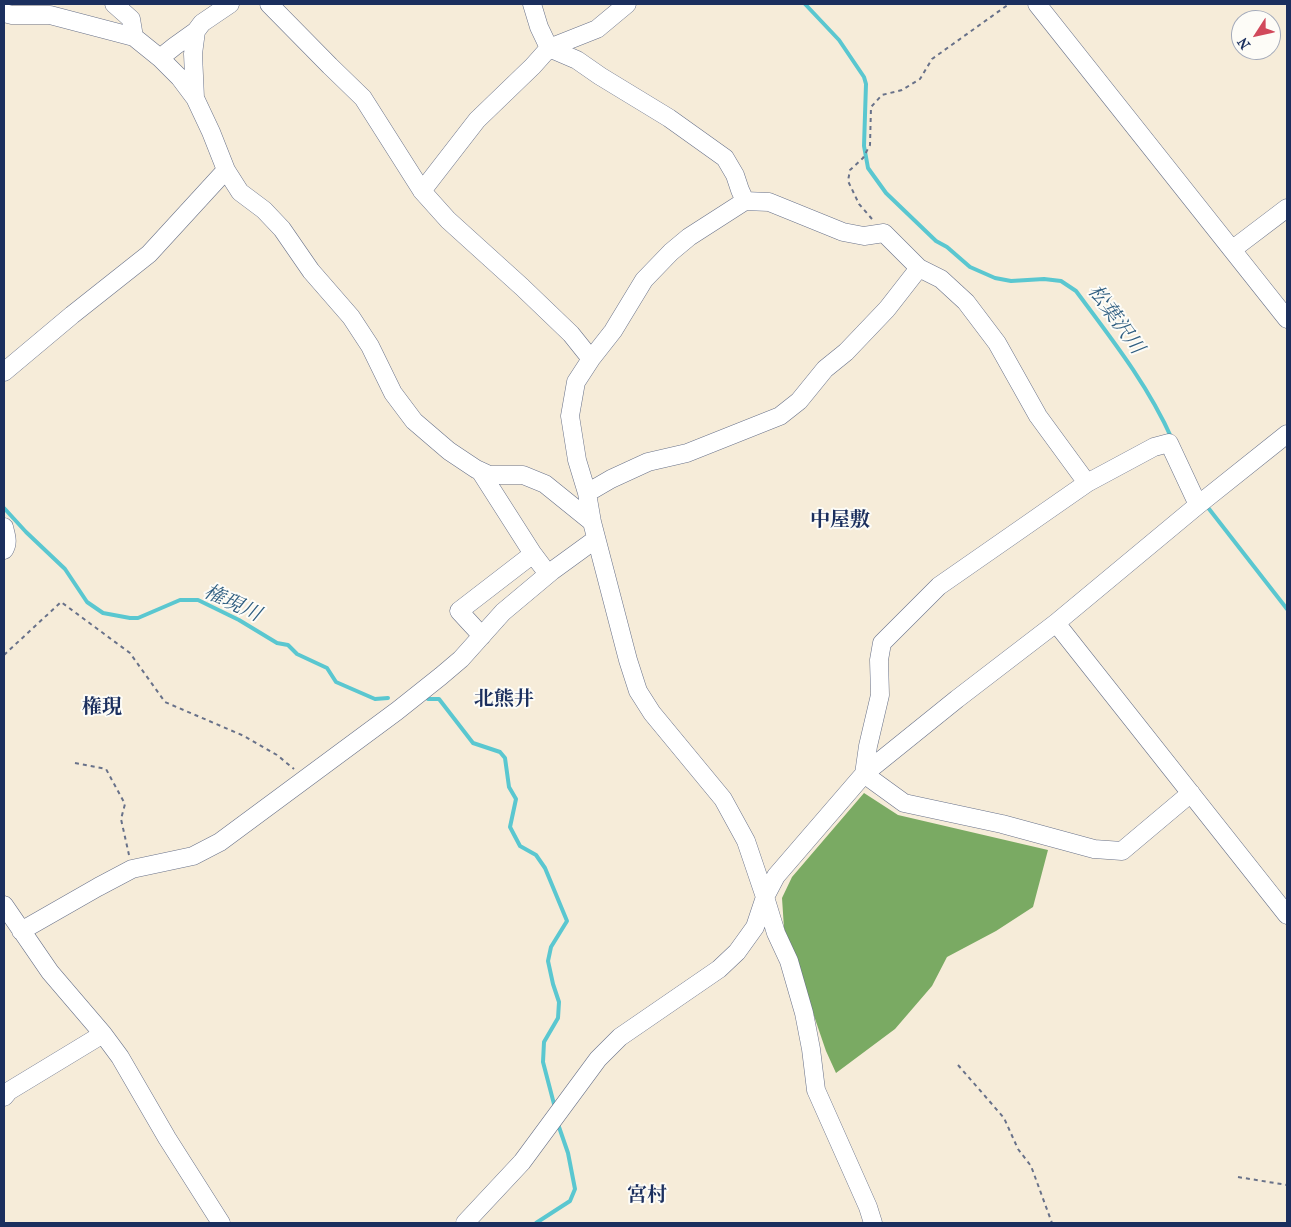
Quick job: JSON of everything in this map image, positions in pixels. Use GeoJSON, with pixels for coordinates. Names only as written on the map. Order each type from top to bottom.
{"type":"FeatureCollection","features":[{"type":"Feature","properties":{"kind":"street"},"geometry":{"type":"LineString","coordinates":[[114,4],[131,19],[134,37]]}},
{"type":"Feature","properties":{"kind":"street"},"geometry":{"type":"LineString","coordinates":[[160,58],[196,31],[202,23],[230,4]]}},
{"type":"Feature","properties":{"kind":"street"},"geometry":{"type":"LineString","coordinates":[[269,4],[363,98],[422,191],[448,220],[571,334],[591,359]]}},
{"type":"Feature","properties":{"kind":"street"},"geometry":{"type":"LineString","coordinates":[[532,4],[539,27],[549,48],[577,60],[669,118],[724,158],[735,175],[745,201]]}},
{"type":"Feature","properties":{"kind":"street"},"geometry":{"type":"LineString","coordinates":[[422,191],[477,120],[549,48],[597,29],[627,4]]}},
{"type":"Feature","properties":{"kind":"street"},"geometry":{"type":"LineString","coordinates":[[1037,4],[1287,319]]}},
{"type":"Feature","properties":{"kind":"street"},"geometry":{"type":"LineString","coordinates":[[4,13],[12,15],[50,15],[134,37],[160,58],[196,98],[226,170],[240,192],[264,210],[282,229],[311,271],[350,317],[370,346],[393,393],[414,421],[449,451],[480,471],[490,475],[523,475],[545,484],[594,530]]}},
{"type":"Feature","properties":{"kind":"street"},"geometry":{"type":"LineString","coordinates":[[196,31],[193,54],[196,98]]}},
{"type":"Feature","properties":{"kind":"street"},"geometry":{"type":"LineString","coordinates":[[4,372],[148,254],[226,170]]}},
{"type":"Feature","properties":{"kind":"street"},"geometry":{"type":"LineString","coordinates":[[873,1223],[868,1207],[816,1090],[804,1013],[789,961],[776,934],[746,841],[723,799],[652,713],[638,691],[594,530],[587,493],[576,460],[570,416],[576,382],[613,331],[644,280],[671,252],[689,237],[745,201],[768,202],[843,232],[864,236],[884,233],[919,268],[940,278],[966,302],[997,343],[1038,416],[1087,483]]}},
{"type":"Feature","properties":{"kind":"street"},"geometry":{"type":"LineString","coordinates":[[1232,249],[1287,208]]}},
{"type":"Feature","properties":{"kind":"street"},"geometry":{"type":"LineString","coordinates":[[587,493],[611,479],[648,462],[687,453],[780,416],[799,401],[825,369],[846,352],[887,309],[919,268]]}},
{"type":"Feature","properties":{"kind":"street"},"geometry":{"type":"LineString","coordinates":[[464,1223],[522,1162],[598,1059],[620,1037],[719,969],[737,952],[755,927],[765,897],[776,876],[864,774],[956,699],[1056,623],[1287,434]]}},
{"type":"Feature","properties":{"kind":"street"},"geometry":{"type":"LineString","coordinates":[[864,774],[868,746],[880,694],[879,660],[882,643],[939,586],[1087,483],[1154,447],[1169,443],[1198,505]]}},
{"type":"Feature","properties":{"kind":"street"},"geometry":{"type":"LineString","coordinates":[[480,471],[548,574]]}},
{"type":"Feature","properties":{"kind":"street"},"geometry":{"type":"LineString","coordinates":[[4,527],[7,538],[7,546],[4,550]]}},
{"type":"Feature","properties":{"kind":"street"},"geometry":{"type":"LineString","coordinates":[[21,931],[98,886],[132,870],[192,856],[220,842],[441,676],[461,659],[504,612],[548,574],[594,530]]}},
{"type":"Feature","properties":{"kind":"street"},"geometry":{"type":"LineString","coordinates":[[482,636],[459,611],[533,554]]}},
{"type":"Feature","properties":{"kind":"street"},"geometry":{"type":"LineString","coordinates":[[1056,623],[1287,915]]}},
{"type":"Feature","properties":{"kind":"street"},"geometry":{"type":"LineString","coordinates":[[864,774],[904,804],[1002,824],[1094,849],[1122,851],[1192,793]]}},
{"type":"Feature","properties":{"kind":"street"},"geometry":{"type":"LineString","coordinates":[[4,905],[50,972],[120,1057],[167,1138],[221,1223]]}},
{"type":"Feature","properties":{"kind":"street"},"geometry":{"type":"LineString","coordinates":[[4,1097],[9,1091],[103,1034]]}},
{"type":"Feature","properties":{"kind":"path"},"geometry":{"type":"LineString","coordinates":[[884,233],[859,204],[848,180],[850,170],[864,158],[870,145],[871,107],[882,95],[902,90],[920,79],[932,59],[1009,4]]}},
{"type":"Feature","properties":{"kind":"path"},"geometry":{"type":"LineString","coordinates":[[4,654],[61,602],[130,653],[165,702],[244,736],[277,755],[306,778]]}},
{"type":"Feature","properties":{"kind":"path"},"geometry":{"type":"LineString","coordinates":[[75,763],[106,768],[125,804],[121,819],[132,870]]}},
{"type":"Feature","properties":{"kind":"path"},"geometry":{"type":"LineString","coordinates":[[958,1064],[1004,1118],[1018,1149],[1031,1166],[1052,1223]]}},
{"type":"Feature","properties":{"kind":"path"},"geometry":{"type":"LineString","coordinates":[[1238,1177],[1287,1185]]}},
{"type":"Feature","properties":{"kind":"green space"},"geometry":{"type":"Polygon","coordinates":[[[864,793],[898,815],[1048,850],[1033,907],[996,931],[947,957],[932,986],[895,1029],[836,1073],[826,1051],[784,928],[782,898],[792,877],[864,793]]]}},
{"type":"Feature","properties":{"kind":"waterway","name":"松葉沢川"},"geometry":{"type":"LineString","coordinates":[[805,4],[839,40],[864,77],[866,84],[864,146],[868,168],[886,193],[936,241],[947,247],[970,267],[995,278],[1011,281],[1044,279],[1061,281],[1076,291],[1140,381],[1172,439]]}},
{"type":"Feature","properties":{"kind":"waterway","name":"松葉沢川"},"geometry":{"type":"LineString","coordinates":[[1206,505],[1287,609]]}},
{"type":"Feature","properties":{"kind":"waterway","name":"権現川"},"geometry":{"type":"LineString","coordinates":[[4,508],[65,569],[87,602],[103,613],[138,618],[180,600],[198,600],[239,620],[277,643],[288,645],[297,654],[327,668],[336,682],[375,699],[388,698]]}},
{"type":"Feature","properties":{"kind":"waterway","name":"権現川"},"geometry":{"type":"LineString","coordinates":[[428,699],[439,699],[473,743],[500,752],[505,758],[509,787],[516,799],[510,827],[520,846],[536,855],[545,868],[567,921],[551,947],[548,961],[559,1002],[558,1018],[544,1042],[543,1062],[554,1104]]}},
{"type":"Feature","properties":{"kind":"waterway","name":"権現川"},"geometry":{"type":"LineString","coordinates":[[536,1223],[570,1201],[575,1189],[568,1153],[559,1127]]}},
{"type":"Feature","properties":{"kind":"district","name":"中屋敷"},"geometry":{"type":"Point","coordinates":[840,521]}},
{"type":"Feature","properties":{"kind":"district","name":"北熊井"},"geometry":{"type":"Point","coordinates":[504,700]}},
{"type":"Feature","properties":{"kind":"district","name":"権現"},"geometry":{"type":"Point","coordinates":[102,708]}},
{"type":"Feature","properties":{"kind":"district","name":"宮村"},"geometry":{"type":"Point","coordinates":[647,1196]}}]}
